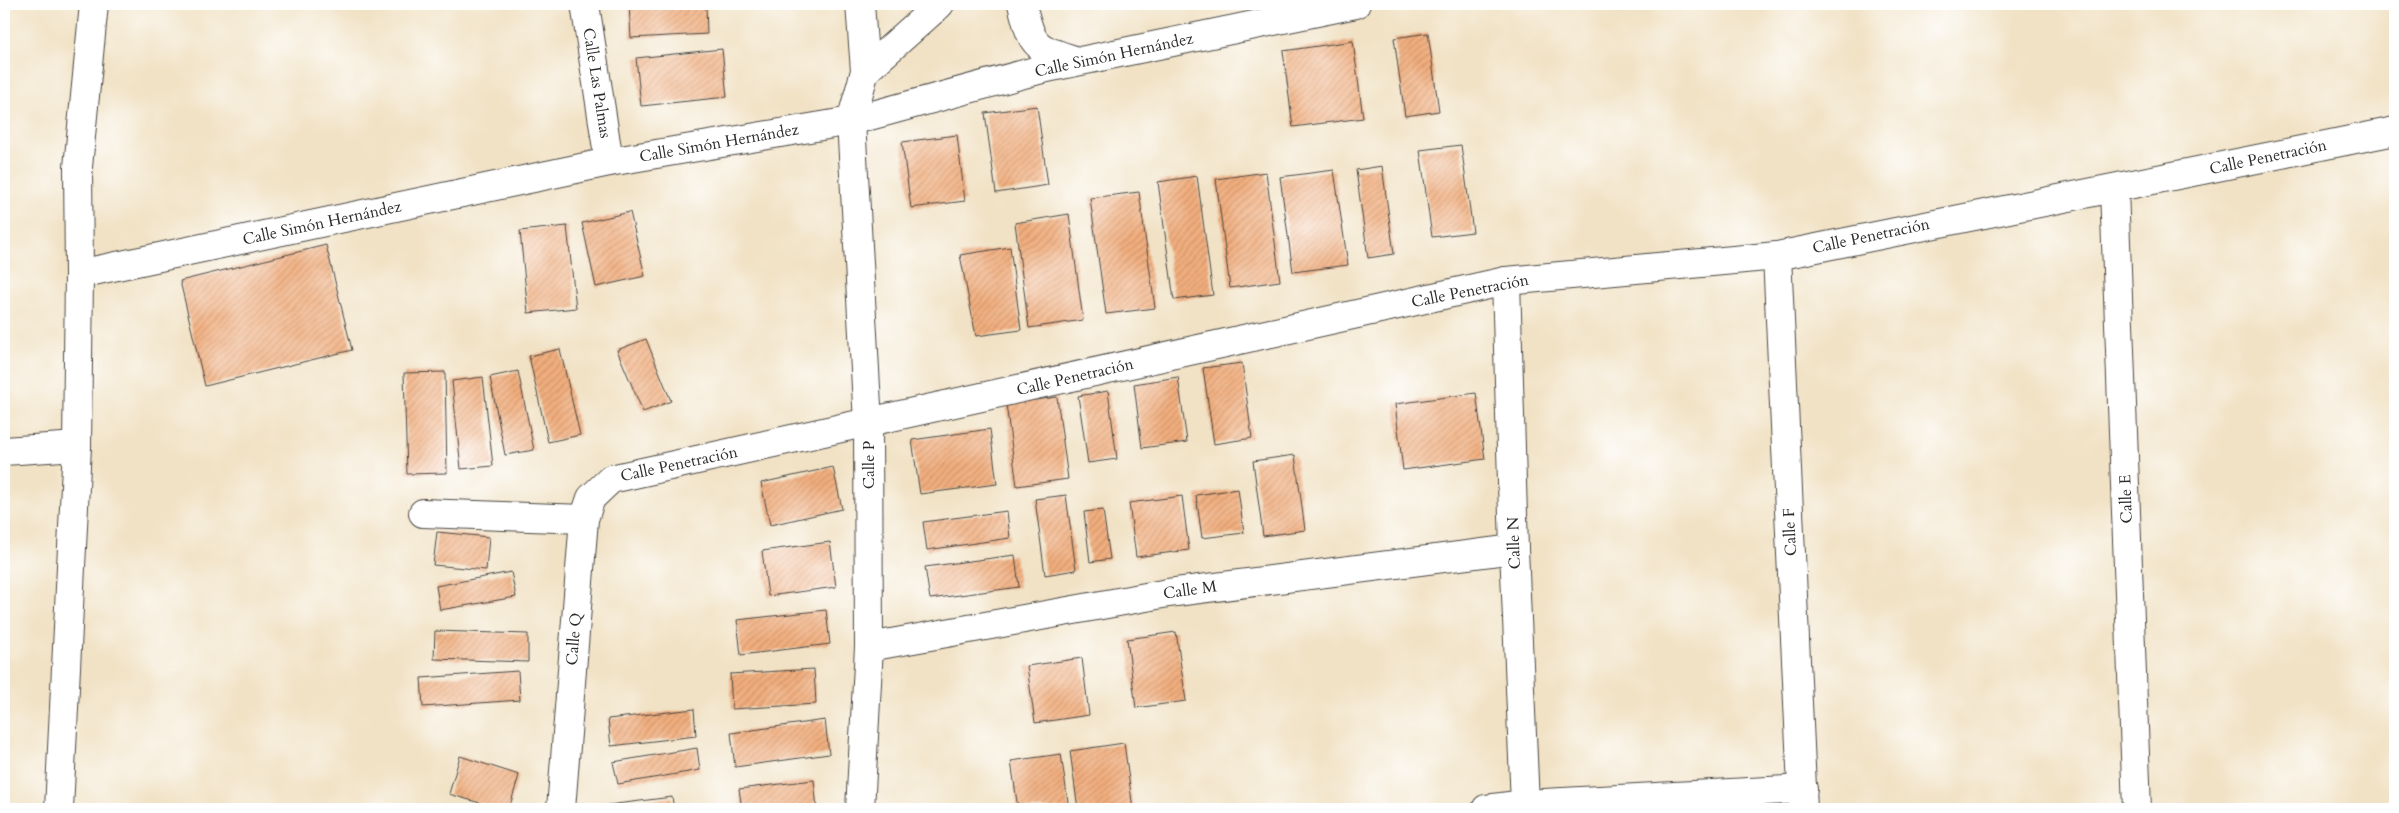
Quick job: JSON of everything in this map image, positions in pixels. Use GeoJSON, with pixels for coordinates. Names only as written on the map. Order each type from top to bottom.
{"type":"FeatureCollection","features":[{"type":"Feature","properties":{"kind":"street"},"geometry":{"type":"LineString","coordinates":[[59,809],[77,446],[80,274],[78,167],[94,4]]}},
{"type":"Feature","properties":{"kind":"street","name":"Calle Las Palmas"},"geometry":{"type":"LineString","coordinates":[[585,4],[609,162]]}},
{"type":"Feature","properties":{"kind":"street"},"geometry":{"type":"LineString","coordinates":[[850,121],[865,72],[860,4]]}},
{"type":"Feature","properties":{"kind":"street"},"geometry":{"type":"LineString","coordinates":[[865,72],[940,4]]}},
{"type":"Feature","properties":{"kind":"street"},"geometry":{"type":"LineString","coordinates":[[1022,4],[1032,37],[1041,49],[1080,62]]}},
{"type":"Feature","properties":{"kind":"street","name":"Calle Simón Hernández"},"geometry":{"type":"LineString","coordinates":[[80,274],[609,162],[850,121],[1042,69],[1356,4]]}},
{"type":"Feature","properties":{"kind":"street","name":"Calle P"},"geometry":{"type":"LineString","coordinates":[[850,121],[868,423],[869,647],[860,809]]}},
{"type":"Feature","properties":{"kind":"street","name":"Calle Penetración"},"geometry":{"type":"LineString","coordinates":[[611,479],[1506,281],[1777,256],[2395,131]]}},
{"type":"Feature","properties":{"kind":"street","name":"Calle E"},"geometry":{"type":"LineString","coordinates":[[2114,189],[2137,809]]}},
{"type":"Feature","properties":{"kind":"street","name":"Calle F"},"geometry":{"type":"LineString","coordinates":[[1777,256],[1803,799]]}},
{"type":"Feature","properties":{"kind":"street","name":"Calle N"},"geometry":{"type":"LineString","coordinates":[[1506,281],[1514,549],[1525,804]]}},
{"type":"Feature","properties":{"kind":"street"},"geometry":{"type":"LineString","coordinates":[[4,451],[77,446]]}},
{"type":"Feature","properties":{"kind":"street","name":"Calle Q"},"geometry":{"type":"LineString","coordinates":[[561,809],[584,519],[591,498],[611,479]]}},
{"type":"Feature","properties":{"kind":"street"},"geometry":{"type":"LineString","coordinates":[[423,513],[584,519]]}},
{"type":"Feature","properties":{"kind":"street","name":"Calle M"},"geometry":{"type":"LineString","coordinates":[[869,647],[1168,593],[1514,549]]}},
{"type":"Feature","properties":{"kind":"street"},"geometry":{"type":"LineString","coordinates":[[1486,809],[1525,804],[1803,799]]}},
{"type":"Feature","properties":{"kind":"building"},"geometry":{"type":"Polygon","coordinates":[[[629,4],[706,4],[707,34],[631,38],[629,4]]]}},
{"type":"Feature","properties":{"kind":"building"},"geometry":{"type":"Polygon","coordinates":[[[1428,33],[1439,111],[1405,116],[1394,38],[1428,33]]]}},
{"type":"Feature","properties":{"kind":"building"},"geometry":{"type":"Polygon","coordinates":[[[1353,41],[1363,118],[1293,127],[1283,51],[1353,41]]]}},
{"type":"Feature","properties":{"kind":"building"},"geometry":{"type":"Polygon","coordinates":[[[722,49],[727,97],[641,106],[636,58],[722,49]]]}},
{"type":"Feature","properties":{"kind":"building"},"geometry":{"type":"Polygon","coordinates":[[[1037,106],[1048,185],[996,193],[985,113],[1037,106]]]}},
{"type":"Feature","properties":{"kind":"building"},"geometry":{"type":"Polygon","coordinates":[[[957,135],[965,201],[911,208],[902,142],[957,135]]]}},
{"type":"Feature","properties":{"kind":"building"},"geometry":{"type":"Polygon","coordinates":[[[1461,145],[1473,232],[1432,237],[1420,150],[1461,145]]]}},
{"type":"Feature","properties":{"kind":"building"},"geometry":{"type":"Polygon","coordinates":[[[1382,166],[1394,254],[1368,258],[1356,170],[1382,166]]]}},
{"type":"Feature","properties":{"kind":"building"},"geometry":{"type":"Polygon","coordinates":[[[1334,170],[1348,265],[1293,272],[1280,177],[1334,170]]]}},
{"type":"Feature","properties":{"kind":"building"},"geometry":{"type":"Polygon","coordinates":[[[1266,172],[1280,281],[1230,288],[1216,179],[1266,172]]]}},
{"type":"Feature","properties":{"kind":"building"},"geometry":{"type":"Polygon","coordinates":[[[1197,176],[1213,295],[1174,300],[1158,182],[1197,176]]]}},
{"type":"Feature","properties":{"kind":"building"},"geometry":{"type":"Polygon","coordinates":[[[1139,192],[1155,308],[1106,314],[1090,198],[1139,192]]]}},
{"type":"Feature","properties":{"kind":"building"},"geometry":{"type":"Polygon","coordinates":[[[630,212],[645,276],[596,287],[582,223],[630,212]]]}},
{"type":"Feature","properties":{"kind":"building"},"geometry":{"type":"Polygon","coordinates":[[[1069,214],[1083,320],[1029,328],[1015,223],[1069,214]]]}},
{"type":"Feature","properties":{"kind":"building"},"geometry":{"type":"Polygon","coordinates":[[[567,226],[576,308],[528,313],[520,231],[567,226]]]}},
{"type":"Feature","properties":{"kind":"building"},"geometry":{"type":"Polygon","coordinates":[[[326,245],[352,350],[205,386],[180,281],[326,245]]]}},
{"type":"Feature","properties":{"kind":"building"},"geometry":{"type":"Polygon","coordinates":[[[1010,247],[1021,330],[976,336],[960,255],[1010,247]]]}},
{"type":"Feature","properties":{"kind":"building"},"geometry":{"type":"Polygon","coordinates":[[[646,339],[671,401],[643,412],[617,350],[646,339]]]}},
{"type":"Feature","properties":{"kind":"building"},"geometry":{"type":"Polygon","coordinates":[[[560,349],[580,435],[548,442],[529,356],[560,349]]]}},
{"type":"Feature","properties":{"kind":"building"},"geometry":{"type":"Polygon","coordinates":[[[1242,363],[1252,438],[1214,444],[1203,368],[1242,363]]]}},
{"type":"Feature","properties":{"kind":"building"},"geometry":{"type":"Polygon","coordinates":[[[518,371],[534,450],[505,455],[490,377],[518,371]]]}},
{"type":"Feature","properties":{"kind":"building"},"geometry":{"type":"Polygon","coordinates":[[[445,372],[447,473],[407,474],[404,373],[445,372]]]}},
{"type":"Feature","properties":{"kind":"building"},"geometry":{"type":"Polygon","coordinates":[[[483,377],[493,466],[461,469],[452,381],[483,377]]]}},
{"type":"Feature","properties":{"kind":"building"},"geometry":{"type":"Polygon","coordinates":[[[1178,377],[1187,442],[1142,448],[1134,384],[1178,377]]]}},
{"type":"Feature","properties":{"kind":"building"},"geometry":{"type":"Polygon","coordinates":[[[1108,391],[1117,459],[1088,463],[1078,396],[1108,391]]]}},
{"type":"Feature","properties":{"kind":"building"},"geometry":{"type":"Polygon","coordinates":[[[1476,393],[1485,459],[1403,470],[1395,404],[1476,393]]]}},
{"type":"Feature","properties":{"kind":"building"},"geometry":{"type":"Polygon","coordinates":[[[1057,397],[1068,479],[1017,486],[1006,404],[1057,397]]]}},
{"type":"Feature","properties":{"kind":"building"},"geometry":{"type":"Polygon","coordinates":[[[990,429],[997,484],[920,494],[912,440],[990,429]]]}},
{"type":"Feature","properties":{"kind":"building"},"geometry":{"type":"Polygon","coordinates":[[[1295,455],[1305,530],[1263,536],[1253,461],[1295,455]]]}},
{"type":"Feature","properties":{"kind":"building"},"geometry":{"type":"Polygon","coordinates":[[[833,467],[842,509],[770,525],[761,483],[833,467]]]}},
{"type":"Feature","properties":{"kind":"building"},"geometry":{"type":"Polygon","coordinates":[[[1238,489],[1244,533],[1202,538],[1196,495],[1238,489]]]}},
{"type":"Feature","properties":{"kind":"building"},"geometry":{"type":"Polygon","coordinates":[[[1066,495],[1076,570],[1045,575],[1035,499],[1066,495]]]}},
{"type":"Feature","properties":{"kind":"building"},"geometry":{"type":"Polygon","coordinates":[[[1182,496],[1189,550],[1136,557],[1129,503],[1182,496]]]}},
{"type":"Feature","properties":{"kind":"building"},"geometry":{"type":"Polygon","coordinates":[[[1103,510],[1110,559],[1090,562],[1084,512],[1103,510]]]}},
{"type":"Feature","properties":{"kind":"building"},"geometry":{"type":"Polygon","coordinates":[[[1007,511],[1010,538],[927,550],[923,522],[1007,511]]]}},
{"type":"Feature","properties":{"kind":"building"},"geometry":{"type":"Polygon","coordinates":[[[437,532],[489,537],[486,570],[433,565],[437,532]]]}},
{"type":"Feature","properties":{"kind":"building"},"geometry":{"type":"Polygon","coordinates":[[[830,542],[836,587],[768,596],[762,551],[830,542]]]}},
{"type":"Feature","properties":{"kind":"building"},"geometry":{"type":"Polygon","coordinates":[[[1015,555],[1019,587],[930,599],[925,567],[1015,555]]]}},
{"type":"Feature","properties":{"kind":"building"},"geometry":{"type":"Polygon","coordinates":[[[511,572],[516,597],[440,610],[436,586],[511,572]]]}},
{"type":"Feature","properties":{"kind":"building"},"geometry":{"type":"Polygon","coordinates":[[[826,610],[830,644],[741,655],[737,620],[826,610]]]}},
{"type":"Feature","properties":{"kind":"building"},"geometry":{"type":"Polygon","coordinates":[[[435,631],[528,634],[528,662],[434,659],[435,631]]]}},
{"type":"Feature","properties":{"kind":"building"},"geometry":{"type":"Polygon","coordinates":[[[1176,632],[1186,701],[1136,708],[1127,639],[1176,632]]]}},
{"type":"Feature","properties":{"kind":"building"},"geometry":{"type":"Polygon","coordinates":[[[1082,658],[1089,715],[1035,723],[1027,666],[1082,658]]]}},
{"type":"Feature","properties":{"kind":"building"},"geometry":{"type":"Polygon","coordinates":[[[814,669],[816,704],[732,709],[730,674],[814,669]]]}},
{"type":"Feature","properties":{"kind":"building"},"geometry":{"type":"Polygon","coordinates":[[[518,671],[520,700],[423,707],[421,678],[518,671]]]}},
{"type":"Feature","properties":{"kind":"building"},"geometry":{"type":"Polygon","coordinates":[[[694,709],[696,736],[611,746],[608,719],[694,709]]]}},
{"type":"Feature","properties":{"kind":"building"},"geometry":{"type":"Polygon","coordinates":[[[825,720],[829,754],[735,767],[731,733],[825,720]]]}},
{"type":"Feature","properties":{"kind":"building"},"geometry":{"type":"Polygon","coordinates":[[[1124,743],[1133,809],[1078,809],[1070,751],[1124,743]]]}},
{"type":"Feature","properties":{"kind":"building"},"geometry":{"type":"Polygon","coordinates":[[[697,748],[700,770],[618,784],[613,762],[697,748]]]}},
{"type":"Feature","properties":{"kind":"building"},"geometry":{"type":"Polygon","coordinates":[[[1061,754],[1069,809],[1018,809],[1011,761],[1061,754]]]}},
{"type":"Feature","properties":{"kind":"building"},"geometry":{"type":"Polygon","coordinates":[[[460,756],[519,775],[509,809],[501,809],[449,794],[460,756]]]}},
{"type":"Feature","properties":{"kind":"building"},"geometry":{"type":"Polygon","coordinates":[[[814,780],[817,809],[742,809],[739,789],[814,780]]]}},
{"type":"Feature","properties":{"kind":"building"},"geometry":{"type":"Polygon","coordinates":[[[672,797],[674,809],[609,809],[608,805],[672,797]]]}}]}
